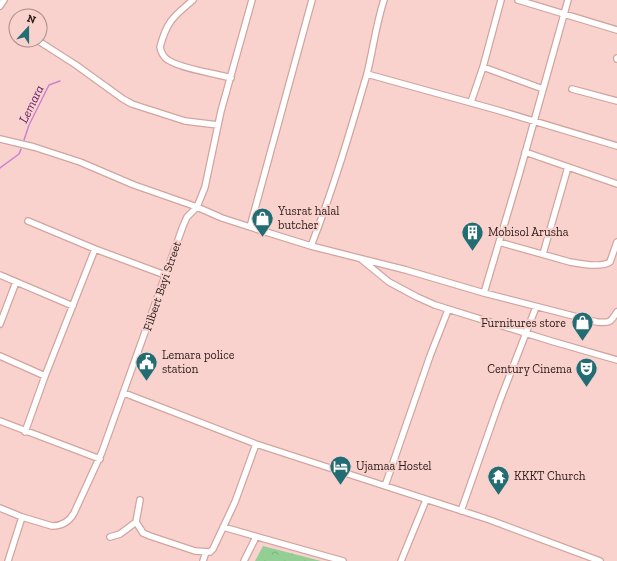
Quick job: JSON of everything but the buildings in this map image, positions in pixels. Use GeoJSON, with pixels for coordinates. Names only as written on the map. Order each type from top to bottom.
{"type":"FeatureCollection","features":[{"type":"Feature","properties":{"kind":"street"},"geometry":{"type":"LineString","coordinates":[[0,6],[4,0]]}},
{"type":"Feature","properties":{"kind":"street"},"geometry":{"type":"LineString","coordinates":[[193,0],[178,12],[168,24],[163,36],[160,51],[167,59],[178,64],[231,78]]}},
{"type":"Feature","properties":{"kind":"street","name":"Filbert Bayi Street"},"geometry":{"type":"LineString","coordinates":[[0,508],[22,517],[52,526],[58,526],[70,520],[100,458],[183,226],[187,217],[197,207],[202,198],[218,125],[252,0]]}},
{"type":"Feature","properties":{"kind":"street"},"geometry":{"type":"LineString","coordinates":[[250,227],[312,0]]}},
{"type":"Feature","properties":{"kind":"street"},"geometry":{"type":"LineString","coordinates":[[311,246],[335,178],[367,74],[384,0]]}},
{"type":"Feature","properties":{"kind":"street"},"geometry":{"type":"LineString","coordinates":[[471,102],[483,68],[501,0]]}},
{"type":"Feature","properties":{"kind":"street"},"geometry":{"type":"LineString","coordinates":[[518,0],[617,30]]}},
{"type":"Feature","properties":{"kind":"street"},"geometry":{"type":"LineString","coordinates":[[484,293],[568,0]]}},
{"type":"Feature","properties":{"kind":"street"},"geometry":{"type":"LineString","coordinates":[[48,47],[132,104],[185,121],[218,125]]}},
{"type":"Feature","properties":{"kind":"street"},"geometry":{"type":"LineString","coordinates":[[483,68],[543,89]]}},
{"type":"Feature","properties":{"kind":"street"},"geometry":{"type":"LineString","coordinates":[[367,74],[471,102],[617,146]]}},
{"type":"Feature","properties":{"kind":"street"},"geometry":{"type":"LineString","coordinates":[[572,89],[617,101]]}},
{"type":"Feature","properties":{"kind":"street"},"geometry":{"type":"LineString","coordinates":[[0,139],[34,146],[95,168],[134,185],[197,207],[222,218],[311,246],[536,307],[603,322],[611,321],[617,312]]}},
{"type":"Feature","properties":{"kind":"street"},"geometry":{"type":"LineString","coordinates":[[525,152],[617,184]]}},
{"type":"Feature","properties":{"kind":"street"},"geometry":{"type":"LineString","coordinates":[[543,254],[568,167]]}},
{"type":"Feature","properties":{"kind":"street"},"geometry":{"type":"LineString","coordinates":[[28,221],[166,275]]}},
{"type":"Feature","properties":{"kind":"street"},"geometry":{"type":"LineString","coordinates":[[499,242],[580,264],[606,265],[610,262],[617,242]]}},
{"type":"Feature","properties":{"kind":"street"},"geometry":{"type":"LineString","coordinates":[[25,432],[45,376],[95,248]]}},
{"type":"Feature","properties":{"kind":"street"},"geometry":{"type":"LineString","coordinates":[[359,258],[389,282],[417,297],[448,310],[617,360]]}},
{"type":"Feature","properties":{"kind":"street"},"geometry":{"type":"LineString","coordinates":[[0,275],[73,306]]}},
{"type":"Feature","properties":{"kind":"street"},"geometry":{"type":"LineString","coordinates":[[0,324],[16,282]]}},
{"type":"Feature","properties":{"kind":"street"},"geometry":{"type":"LineString","coordinates":[[461,511],[499,403],[536,307]]}},
{"type":"Feature","properties":{"kind":"street"},"geometry":{"type":"LineString","coordinates":[[385,486],[430,356],[448,310]]}},
{"type":"Feature","properties":{"kind":"street"},"geometry":{"type":"LineString","coordinates":[[0,356],[45,376]]}},
{"type":"Feature","properties":{"kind":"street"},"geometry":{"type":"LineString","coordinates":[[124,394],[256,444],[461,511],[600,561]]}},
{"type":"Feature","properties":{"kind":"street"},"geometry":{"type":"LineString","coordinates":[[0,421],[25,432],[100,458]]}},
{"type":"Feature","properties":{"kind":"street"},"geometry":{"type":"LineString","coordinates":[[140,500],[136,522],[143,533],[195,551],[210,552],[235,502],[256,444]]}},
{"type":"Feature","properties":{"kind":"street"},"geometry":{"type":"LineString","coordinates":[[401,561],[426,500]]}},
{"type":"Feature","properties":{"kind":"street"},"geometry":{"type":"LineString","coordinates":[[8,561],[22,517]]}},
{"type":"Feature","properties":{"kind":"street"},"geometry":{"type":"LineString","coordinates":[[110,537],[120,534],[136,522]]}},
{"type":"Feature","properties":{"kind":"street"},"geometry":{"type":"LineString","coordinates":[[223,527],[343,561]]}},
{"type":"Feature","properties":{"kind":"street"},"geometry":{"type":"LineString","coordinates":[[244,561],[256,537]]}},
{"type":"Feature","properties":{"kind":"street"},"geometry":{"type":"LineString","coordinates":[[203,561],[206,552]]}},
{"type":"Feature","properties":{"kind":"green space"},"geometry":{"type":"Polygon","coordinates":[[[263,546],[321,561],[255,561],[263,546]]]}},
{"type":"Feature","properties":{"kind":"waterway","name":"Lemara"},"geometry":{"type":"LineString","coordinates":[[24,140],[29,125],[49,85],[60,81]]}},
{"type":"Feature","properties":{"kind":"waterway","name":"Lemara"},"geometry":{"type":"LineString","coordinates":[[0,168],[19,154],[21,149]]}},
{"type":"Feature","properties":{"kind":"place","name":"Yusrat halal butcher"},"geometry":{"type":"Point","coordinates":[262,238]}},
{"type":"Feature","properties":{"kind":"place","name":"Mobisol Arusha"},"geometry":{"type":"Point","coordinates":[472,252]}},
{"type":"Feature","properties":{"kind":"place","name":"Furnitures store"},"geometry":{"type":"Point","coordinates":[582,342]}},
{"type":"Feature","properties":{"kind":"place","name":"Lemara police station"},"geometry":{"type":"Point","coordinates":[147,382]}},
{"type":"Feature","properties":{"kind":"place","name":"Century Cinema"},"geometry":{"type":"Point","coordinates":[587,388]}},
{"type":"Feature","properties":{"kind":"place","name":"Ujamaa Hostel"},"geometry":{"type":"Point","coordinates":[340,486]}},
{"type":"Feature","properties":{"kind":"place","name":"KKKT Church"},"geometry":{"type":"Point","coordinates":[499,496]}}]}
